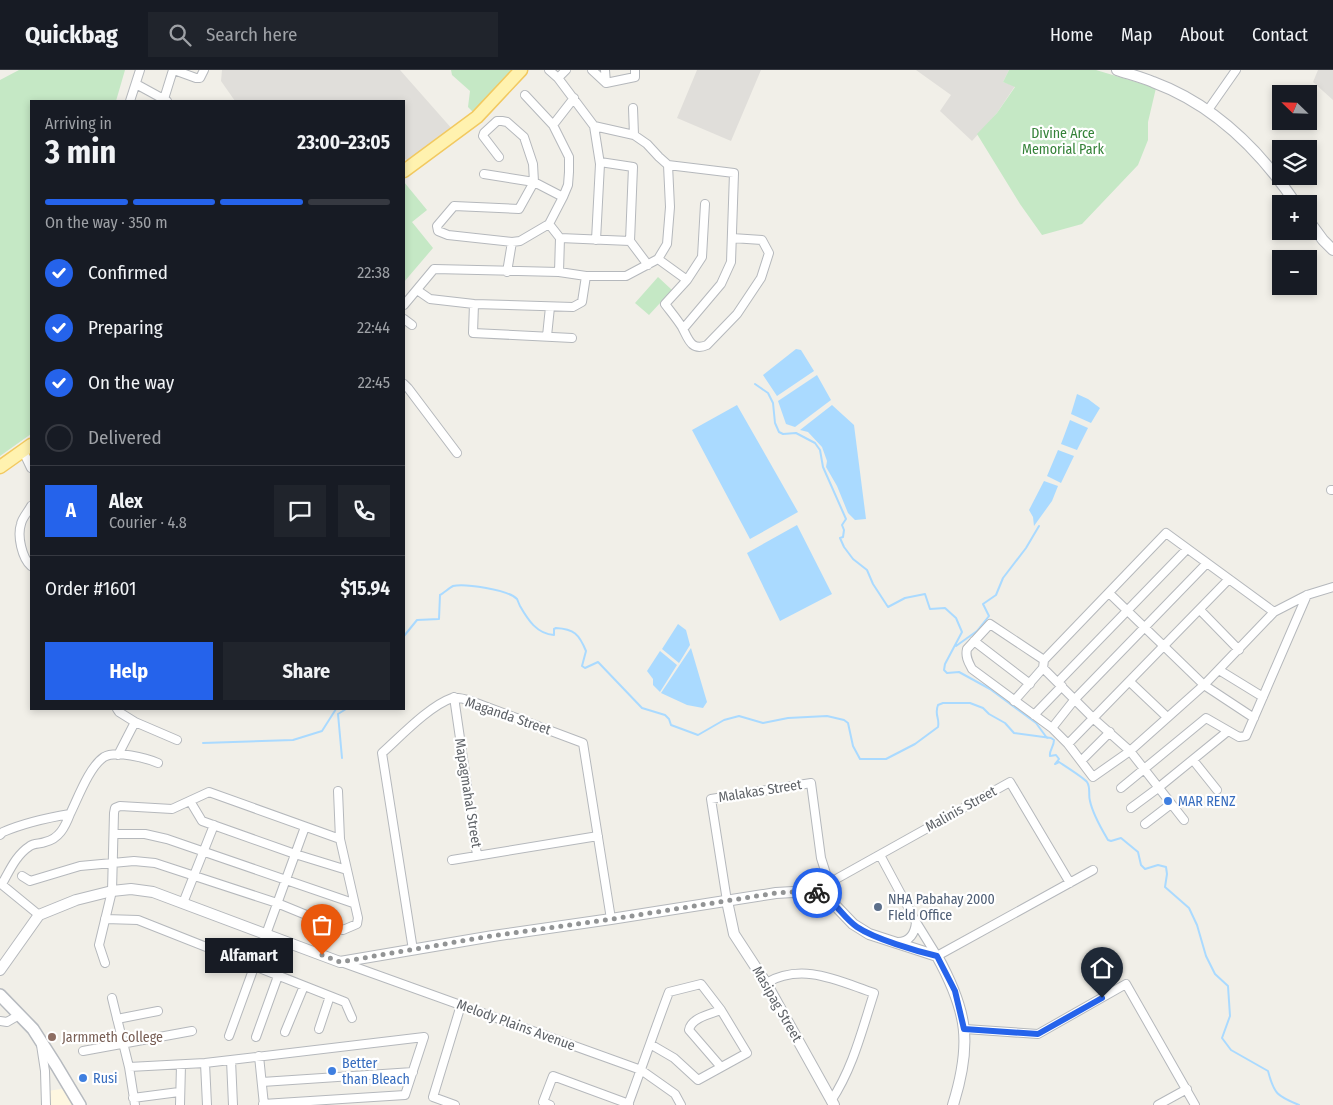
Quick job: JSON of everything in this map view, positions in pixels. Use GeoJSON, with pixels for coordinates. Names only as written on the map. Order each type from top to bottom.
{"type":"FeatureCollection","features":[{"type":"Feature","properties":{"kind":"main road"},"geometry":{"type":"LineString","coordinates":[[405,170],[477,117],[521,70]]}},
{"type":"Feature","properties":{"kind":"main road"},"geometry":{"type":"LineString","coordinates":[[0,467],[27,448]]}},
{"type":"Feature","properties":{"kind":"main road"},"geometry":{"type":"LineString","coordinates":[[1,997],[33,1029],[80,1105]]}},
{"type":"Feature","properties":{"kind":"street"},"geometry":{"type":"LineString","coordinates":[[130,100],[140,70]]}},
{"type":"Feature","properties":{"kind":"street"},"geometry":{"type":"LineString","coordinates":[[136,84],[165,100],[174,70],[196,78],[200,78],[204,70]]}},
{"type":"Feature","properties":{"kind":"street"},"geometry":{"type":"LineString","coordinates":[[566,70],[554,73],[594,126],[600,162],[596,240]]}},
{"type":"Feature","properties":{"kind":"street"},"geometry":{"type":"LineString","coordinates":[[592,70],[606,83]]}},
{"type":"Feature","properties":{"kind":"street"},"geometry":{"type":"LineString","coordinates":[[604,70],[606,83]]}},
{"type":"Feature","properties":{"kind":"street"},"geometry":{"type":"LineString","coordinates":[[606,83],[635,77],[635,70]]}},
{"type":"Feature","properties":{"kind":"street"},"geometry":{"type":"LineString","coordinates":[[1117,70],[1155,82],[1208,110],[1230,126],[1261,156],[1289,195]]}},
{"type":"Feature","properties":{"kind":"street"},"geometry":{"type":"LineString","coordinates":[[1208,110],[1236,70]]}},
{"type":"Feature","properties":{"kind":"street"},"geometry":{"type":"LineString","coordinates":[[499,157],[483,136],[498,121],[502,120],[524,137],[532,164],[534,182],[519,208],[454,206],[437,226],[438,232],[448,235],[512,242],[520,241],[549,224],[568,186],[569,157],[553,125],[525,95]]}},
{"type":"Feature","properties":{"kind":"street"},"geometry":{"type":"LineString","coordinates":[[553,125],[574,98]]}},
{"type":"Feature","properties":{"kind":"street"},"geometry":{"type":"LineString","coordinates":[[633,108],[634,135]]}},
{"type":"Feature","properties":{"kind":"street"},"geometry":{"type":"LineString","coordinates":[[594,126],[634,135],[647,144],[668,165],[734,173],[731,262],[721,284],[682,329]]}},
{"type":"Feature","properties":{"kind":"street"},"geometry":{"type":"LineString","coordinates":[[600,162],[633,167],[630,241],[648,265]]}},
{"type":"Feature","properties":{"kind":"street"},"geometry":{"type":"LineString","coordinates":[[405,305],[434,269],[559,272],[586,276],[626,276],[648,265],[658,259],[667,244],[670,207],[668,165]]}},
{"type":"Feature","properties":{"kind":"street"},"geometry":{"type":"LineString","coordinates":[[484,174],[534,182],[563,197]]}},
{"type":"Feature","properties":{"kind":"street"},"geometry":{"type":"LineString","coordinates":[[705,204],[702,257],[687,280],[665,304],[693,346],[700,348],[707,345],[738,314],[761,278],[769,253],[762,240],[732,238]]}},
{"type":"Feature","properties":{"kind":"street"},"geometry":{"type":"LineString","coordinates":[[549,224],[560,238],[559,272]]}},
{"type":"Feature","properties":{"kind":"street"},"geometry":{"type":"LineString","coordinates":[[1317,232],[1333,250]]}},
{"type":"Feature","properties":{"kind":"street"},"geometry":{"type":"LineString","coordinates":[[560,238],[630,241]]}},
{"type":"Feature","properties":{"kind":"street"},"geometry":{"type":"LineString","coordinates":[[506,272],[512,242]]}},
{"type":"Feature","properties":{"kind":"street"},"geometry":{"type":"LineString","coordinates":[[658,259],[687,280]]}},
{"type":"Feature","properties":{"kind":"street"},"geometry":{"type":"LineString","coordinates":[[417,290],[430,299],[474,304],[574,307],[582,302],[586,276]]}},
{"type":"Feature","properties":{"kind":"street"},"geometry":{"type":"LineString","coordinates":[[474,304],[473,332],[572,338]]}},
{"type":"Feature","properties":{"kind":"street"},"geometry":{"type":"LineString","coordinates":[[547,336],[550,307]]}},
{"type":"Feature","properties":{"kind":"street"},"geometry":{"type":"LineString","coordinates":[[405,320],[412,325]]}},
{"type":"Feature","properties":{"kind":"street"},"geometry":{"type":"LineString","coordinates":[[405,385],[457,453]]}},
{"type":"Feature","properties":{"kind":"street"},"geometry":{"type":"LineString","coordinates":[[27,448],[30,463]]}},
{"type":"Feature","properties":{"kind":"street"},"geometry":{"type":"LineString","coordinates":[[30,508],[21,523],[20,533],[23,554],[30,564]]}},
{"type":"Feature","properties":{"kind":"street"},"geometry":{"type":"LineString","coordinates":[[1014,701],[1030,684],[1043,664],[1166,533],[1274,612]]}},
{"type":"Feature","properties":{"kind":"street"},"geometry":{"type":"LineString","coordinates":[[1034,715],[1127,611],[1187,549]]}},
{"type":"Feature","properties":{"kind":"street"},"geometry":{"type":"LineString","coordinates":[[1052,728],[1075,699],[1207,563]]}},
{"type":"Feature","properties":{"kind":"street"},"geometry":{"type":"LineString","coordinates":[[1068,744],[1230,579]]}},
{"type":"Feature","properties":{"kind":"street"},"geometry":{"type":"LineString","coordinates":[[1184,820],[1130,751],[1060,684],[1043,664],[990,624],[966,652],[967,660],[972,670],[1052,728],[1068,744],[1094,777],[1130,751],[1204,685],[1274,612],[1307,595],[1333,587]]}},
{"type":"Feature","properties":{"kind":"street"},"geometry":{"type":"LineString","coordinates":[[1109,593],[1204,685],[1254,718]]}},
{"type":"Feature","properties":{"kind":"street"},"geometry":{"type":"LineString","coordinates":[[1121,788],[1206,718],[1239,737],[1243,737],[1264,697],[1307,595]]}},
{"type":"Feature","properties":{"kind":"street"},"geometry":{"type":"LineString","coordinates":[[1200,610],[1239,650]]}},
{"type":"Feature","properties":{"kind":"street"},"geometry":{"type":"LineString","coordinates":[[974,641],[1030,684]]}},
{"type":"Feature","properties":{"kind":"street"},"geometry":{"type":"LineString","coordinates":[[1218,670],[1264,697]]}},
{"type":"Feature","properties":{"kind":"street"},"geometry":{"type":"LineString","coordinates":[[1130,682],[1167,718]]}},
{"type":"Feature","properties":{"kind":"street","name":"Maganda Street"},"geometry":{"type":"LineString","coordinates":[[413,950],[382,753],[439,705],[454,697],[471,700],[583,743],[611,919]]}},
{"type":"Feature","properties":{"kind":"street","name":"Mapagmahal Street"},"geometry":{"type":"LineString","coordinates":[[454,697],[477,855],[598,836]]}},
{"type":"Feature","properties":{"kind":"street"},"geometry":{"type":"LineString","coordinates":[[118,710],[136,722],[176,740]]}},
{"type":"Feature","properties":{"kind":"street"},"geometry":{"type":"LineString","coordinates":[[118,755],[136,722]]}},
{"type":"Feature","properties":{"kind":"street"},"geometry":{"type":"LineString","coordinates":[[1130,808],[1158,788],[1228,731]]}},
{"type":"Feature","properties":{"kind":"street"},"geometry":{"type":"LineString","coordinates":[[1081,761],[1110,732]]}},
{"type":"Feature","properties":{"kind":"street"},"geometry":{"type":"LineString","coordinates":[[39,915],[1,884],[18,856],[31,845],[47,842],[55,838],[64,828],[93,769],[105,756],[118,755],[158,763]]}},
{"type":"Feature","properties":{"kind":"street"},"geometry":{"type":"LineString","coordinates":[[1193,760],[1217,790]]}},
{"type":"Feature","properties":{"kind":"street","name":"Malinis Street"},"geometry":{"type":"LineString","coordinates":[[810,891],[880,855],[1010,782],[1070,883]]}},
{"type":"Feature","properties":{"kind":"street","name":"Malakas Street"},"geometry":{"type":"LineString","coordinates":[[727,901],[711,799],[810,783],[821,858],[828,883]]}},
{"type":"Feature","properties":{"kind":"street"},"geometry":{"type":"LineString","coordinates":[[22,876],[30,881],[80,866],[134,861],[155,863],[277,903],[343,930],[357,924],[358,918],[353,903],[340,839],[338,791]]}},
{"type":"Feature","properties":{"kind":"street"},"geometry":{"type":"LineString","coordinates":[[105,963],[99,944],[112,891],[115,808],[120,806],[172,809],[209,792],[340,839]]}},
{"type":"Feature","properties":{"kind":"street"},"geometry":{"type":"LineString","coordinates":[[190,801],[202,821],[346,870]]}},
{"type":"Feature","properties":{"kind":"street"},"geometry":{"type":"LineString","coordinates":[[1144,824],[1171,804]]}},
{"type":"Feature","properties":{"kind":"street"},"geometry":{"type":"LineString","coordinates":[[0,835],[3,832],[25,824],[70,814]]}},
{"type":"Feature","properties":{"kind":"street"},"geometry":{"type":"LineString","coordinates":[[183,903],[214,825]]}},
{"type":"Feature","properties":{"kind":"street"},"geometry":{"type":"LineString","coordinates":[[229,1036],[305,827]]}},
{"type":"Feature","properties":{"kind":"street"},"geometry":{"type":"LineString","coordinates":[[114,834],[145,834],[204,851],[353,903]]}},
{"type":"Feature","properties":{"kind":"street"},"geometry":{"type":"LineString","coordinates":[[452,860],[477,855]]}},
{"type":"Feature","properties":{"kind":"street"},"geometry":{"type":"LineString","coordinates":[[880,855],[955,991],[964,1029],[965,1048],[962,1071],[953,1105]]}},
{"type":"Feature","properties":{"kind":"street"},"geometry":{"type":"LineString","coordinates":[[828,883],[826,890],[830,899],[858,928],[891,942],[937,956],[1093,870]]}},
{"type":"Feature","properties":{"kind":"street"},"geometry":{"type":"LineString","coordinates":[[0,970],[39,915],[76,900],[112,891],[131,889],[153,892],[340,962],[491,936],[776,893],[810,891],[830,899]]}},
{"type":"Feature","properties":{"kind":"street","name":"Masipag Street"},"geometry":{"type":"LineString","coordinates":[[727,901],[734,934],[766,983],[833,1103]]}},
{"type":"Feature","properties":{"kind":"street"},"geometry":{"type":"LineString","coordinates":[[105,919],[138,920],[346,1002],[352,1018]]}},
{"type":"Feature","properties":{"kind":"street"},"geometry":{"type":"LineString","coordinates":[[891,942],[902,942],[909,939],[915,931],[916,922]]}},
{"type":"Feature","properties":{"kind":"street","name":"Melody Plains Avenue"},"geometry":{"type":"LineString","coordinates":[[340,962],[641,1070],[675,1094],[681,1105]]}},
{"type":"Feature","properties":{"kind":"street"},"geometry":{"type":"LineString","coordinates":[[766,983],[789,974],[815,973],[874,992],[852,1061],[833,1103]]}},
{"type":"Feature","properties":{"kind":"street"},"geometry":{"type":"LineString","coordinates":[[256,1038],[278,976]]}},
{"type":"Feature","properties":{"kind":"street"},"geometry":{"type":"LineString","coordinates":[[550,1105],[542,1102],[553,1076],[628,1104],[669,992],[701,984],[721,1010],[747,1053],[698,1080],[674,1058],[650,1044]]}},
{"type":"Feature","properties":{"kind":"street"},"geometry":{"type":"LineString","coordinates":[[964,1029],[1038,1034],[1126,984],[1195,1105]]}},
{"type":"Feature","properties":{"kind":"street"},"geometry":{"type":"LineString","coordinates":[[285,1032],[304,986]]}},
{"type":"Feature","properties":{"kind":"street"},"geometry":{"type":"LineString","coordinates":[[319,1029],[330,996]]}},
{"type":"Feature","properties":{"kind":"street"},"geometry":{"type":"LineString","coordinates":[[112,998],[129,1067],[134,1101],[179,1092]]}},
{"type":"Feature","properties":{"kind":"street"},"geometry":{"type":"LineString","coordinates":[[455,1105],[433,1097],[461,1005]]}},
{"type":"Feature","properties":{"kind":"street"},"geometry":{"type":"LineString","coordinates":[[721,1010],[693,1022],[689,1030],[721,1067]]}},
{"type":"Feature","properties":{"kind":"street"},"geometry":{"type":"LineString","coordinates":[[117,1019],[158,1012]]}},
{"type":"Feature","properties":{"kind":"street"},"geometry":{"type":"LineString","coordinates":[[1,1022],[7,1022],[19,1015]]}},
{"type":"Feature","properties":{"kind":"street"},"geometry":{"type":"LineString","coordinates":[[83,1051],[192,1031]]}},
{"type":"Feature","properties":{"kind":"street"},"geometry":{"type":"LineString","coordinates":[[129,1067],[205,1063],[259,1056],[424,1037],[405,1095],[379,1101],[263,1104],[259,1056]]}},
{"type":"Feature","properties":{"kind":"street"},"geometry":{"type":"LineString","coordinates":[[40,1039],[45,1071],[46,1105]]}},
{"type":"Feature","properties":{"kind":"street"},"geometry":{"type":"LineString","coordinates":[[231,1060],[233,1105]]}},
{"type":"Feature","properties":{"kind":"street"},"geometry":{"type":"LineString","coordinates":[[205,1063],[206,1105]]}},
{"type":"Feature","properties":{"kind":"street"},"geometry":{"type":"LineString","coordinates":[[180,1105],[181,1065]]}},
{"type":"Feature","properties":{"kind":"street"},"geometry":{"type":"LineString","coordinates":[[262,1082],[412,1072]]}},
{"type":"Feature","properties":{"kind":"street"},"geometry":{"type":"LineString","coordinates":[[1158,1105],[1187,1088]]}},
{"type":"Feature","properties":{"kind":"shaded area"},"geometry":{"type":"Polygon","coordinates":[[[222,70],[400,70],[453,130],[408,160],[405,159],[405,100],[234,100],[221,81],[222,70]]]}},
{"type":"Feature","properties":{"kind":"shaded area"},"geometry":{"type":"Polygon","coordinates":[[[697,70],[761,70],[731,141],[677,118],[697,70]]]}},
{"type":"Feature","properties":{"kind":"shaded area"},"geometry":{"type":"Polygon","coordinates":[[[916,70],[1009,70],[1003,82],[1015,86],[997,113],[972,141],[940,111],[951,95],[916,70]]]}},
{"type":"Feature","properties":{"kind":"shaded area"},"geometry":{"type":"Polygon","coordinates":[[[1318,70],[1333,70],[1333,100],[1318,85],[1313,82],[1318,70]]]}},
{"type":"Feature","properties":{"kind":"shaded area"},"geometry":{"type":"Polygon","coordinates":[[[67,1088],[77,1105],[49,1105],[48,1091],[67,1088]]]}},
{"type":"Feature","properties":{"kind":"green space"},"geometry":{"type":"Polygon","coordinates":[[[19,70],[125,70],[116,100],[30,100],[30,435],[0,456],[0,80],[19,70]]]}},
{"type":"Feature","properties":{"kind":"green space"},"geometry":{"type":"Polygon","coordinates":[[[451,70],[514,70],[474,113],[468,107],[470,91],[452,75],[451,70]]]}},
{"type":"Feature","properties":{"kind":"green space","name":"Divine Arce Memorial Park"},"geometry":{"type":"Polygon","coordinates":[[[1009,70],[1096,70],[1156,88],[1148,122],[1148,140],[1138,165],[1082,224],[1042,235],[1020,204],[977,134],[997,113],[1015,87],[1003,82],[1009,70]]]}},
{"type":"Feature","properties":{"kind":"green space"},"geometry":{"type":"Polygon","coordinates":[[[405,183],[427,210],[412,222],[433,248],[405,281],[405,183]]]}},
{"type":"Feature","properties":{"kind":"green space"},"geometry":{"type":"Polygon","coordinates":[[[658,277],[672,290],[649,315],[635,303],[658,277]]]}},
{"type":"Feature","properties":{"kind":"water"},"geometry":{"type":"Polygon","coordinates":[[[796,349],[801,350],[814,371],[777,396],[763,375],[796,349]]]}},
{"type":"Feature","properties":{"kind":"water"},"geometry":{"type":"Polygon","coordinates":[[[817,375],[831,400],[795,427],[786,424],[778,401],[817,375]]]}},
{"type":"Feature","properties":{"kind":"water"},"geometry":{"type":"Polygon","coordinates":[[[1077,394],[1100,408],[1091,423],[1071,414],[1077,394]]]}},
{"type":"Feature","properties":{"kind":"water"},"geometry":{"type":"Polygon","coordinates":[[[737,405],[798,512],[750,539],[692,430],[737,405]]]}},
{"type":"Feature","properties":{"kind":"water"},"geometry":{"type":"Polygon","coordinates":[[[832,405],[854,425],[866,519],[855,520],[848,513],[837,486],[826,467],[827,461],[822,447],[808,432],[800,430],[832,405]]]}},
{"type":"Feature","properties":{"kind":"water"},"geometry":{"type":"Polygon","coordinates":[[[1070,420],[1088,428],[1077,450],[1061,444],[1070,420]]]}},
{"type":"Feature","properties":{"kind":"water"},"geometry":{"type":"Polygon","coordinates":[[[1058,450],[1074,456],[1061,483],[1047,476],[1058,450]]]}},
{"type":"Feature","properties":{"kind":"water"},"geometry":{"type":"Polygon","coordinates":[[[1044,481],[1058,486],[1052,501],[1034,526],[1033,517],[1029,510],[1044,481]]]}},
{"type":"Feature","properties":{"kind":"water"},"geometry":{"type":"Polygon","coordinates":[[[797,525],[832,594],[780,621],[747,553],[797,525]]]}},
{"type":"Feature","properties":{"kind":"water"},"geometry":{"type":"Polygon","coordinates":[[[678,624],[686,630],[690,645],[679,663],[662,649],[678,624]]]}},
{"type":"Feature","properties":{"kind":"water"},"geometry":{"type":"Polygon","coordinates":[[[691,648],[707,702],[703,708],[687,705],[661,693],[691,648]]]}},
{"type":"Feature","properties":{"kind":"water"},"geometry":{"type":"Polygon","coordinates":[[[660,651],[677,665],[660,692],[653,685],[653,679],[647,671],[660,651]]]}},
{"type":"Feature","properties":{"kind":"waterway"},"geometry":{"type":"LineString","coordinates":[[755,384],[768,393],[773,403],[775,423],[779,432],[783,434],[796,433],[815,443],[820,450],[823,467],[846,519],[842,525],[844,530],[843,537],[840,538],[853,559],[867,570],[873,584],[888,607],[905,598],[925,594],[930,609],[945,608],[956,618],[962,632],[945,664],[944,670],[947,673],[959,672],[990,689],[1036,723],[1047,738]]}},
{"type":"Feature","properties":{"kind":"waterway"},"geometry":{"type":"LineString","coordinates":[[956,646],[977,631],[989,616],[983,604],[996,595],[1003,578],[1026,548],[1039,526]]}},
{"type":"Feature","properties":{"kind":"waterway"},"geometry":{"type":"LineString","coordinates":[[405,635],[417,620],[439,619],[440,595],[451,587],[459,585],[486,588],[505,593],[517,599],[530,621],[543,632],[554,635],[554,629],[556,628],[572,631],[581,640],[586,651],[582,666],[585,668],[598,662],[642,708],[665,715],[671,725],[698,735],[724,720],[739,716],[763,723],[788,718],[827,716],[844,720],[848,723],[853,746],[860,759],[886,759],[915,744],[938,727],[938,705],[943,703],[970,703],[983,708],[989,714],[1005,723],[1014,733],[1051,738],[1054,740],[1050,756],[1056,755],[1059,759],[1055,764],[1059,762],[1087,782],[1093,811],[1108,840],[1121,838],[1138,852],[1141,865],[1145,869],[1158,865],[1166,867],[1165,887],[1189,908],[1197,925],[1206,956],[1215,974],[1228,986],[1230,1016],[1222,1038],[1231,1050],[1268,1071],[1272,1085],[1278,1093],[1299,1105]]}},
{"type":"Feature","properties":{"kind":"waterway"},"geometry":{"type":"LineString","coordinates":[[203,743],[293,740],[322,731],[335,710]]}},
{"type":"Feature","properties":{"kind":"waterway"},"geometry":{"type":"LineString","coordinates":[[342,758],[338,714],[344,710]]}},
{"type":"Feature","properties":{"kind":"way so far"},"geometry":{"type":"LineString","coordinates":[[322,955],[340,962],[491,936],[776,893],[796,891],[817,893]]}},
{"type":"Feature","properties":{"kind":"place","name":"MAR RENZ"},"geometry":{"type":"Point","coordinates":[1168,801]}},
{"type":"Feature","properties":{"kind":"place","name":"NHA Pabahay 2000 FIeld Office"},"geometry":{"type":"Point","coordinates":[878,907]}},
{"type":"Feature","properties":{"kind":"place","name":"Alfamart"},"geometry":{"type":"Point","coordinates":[322,955]}},
{"type":"Feature","properties":{"kind":"place","name":"Jarmmeth College"},"geometry":{"type":"Point","coordinates":[52,1037]}},
{"type":"Feature","properties":{"kind":"place","name":"Better than Bleach"},"geometry":{"type":"Point","coordinates":[332,1071]}},
{"type":"Feature","properties":{"kind":"place","name":"Rusi"},"geometry":{"type":"Point","coordinates":[83,1078]}},
{"type":"Feature","properties":{"kind":"route"},"geometry":{"type":"LineString","coordinates":[[817,893],[830,900],[853,924],[869,934],[937,956],[955,991],[964,1029],[1038,1034],[1102,998]]}}]}
